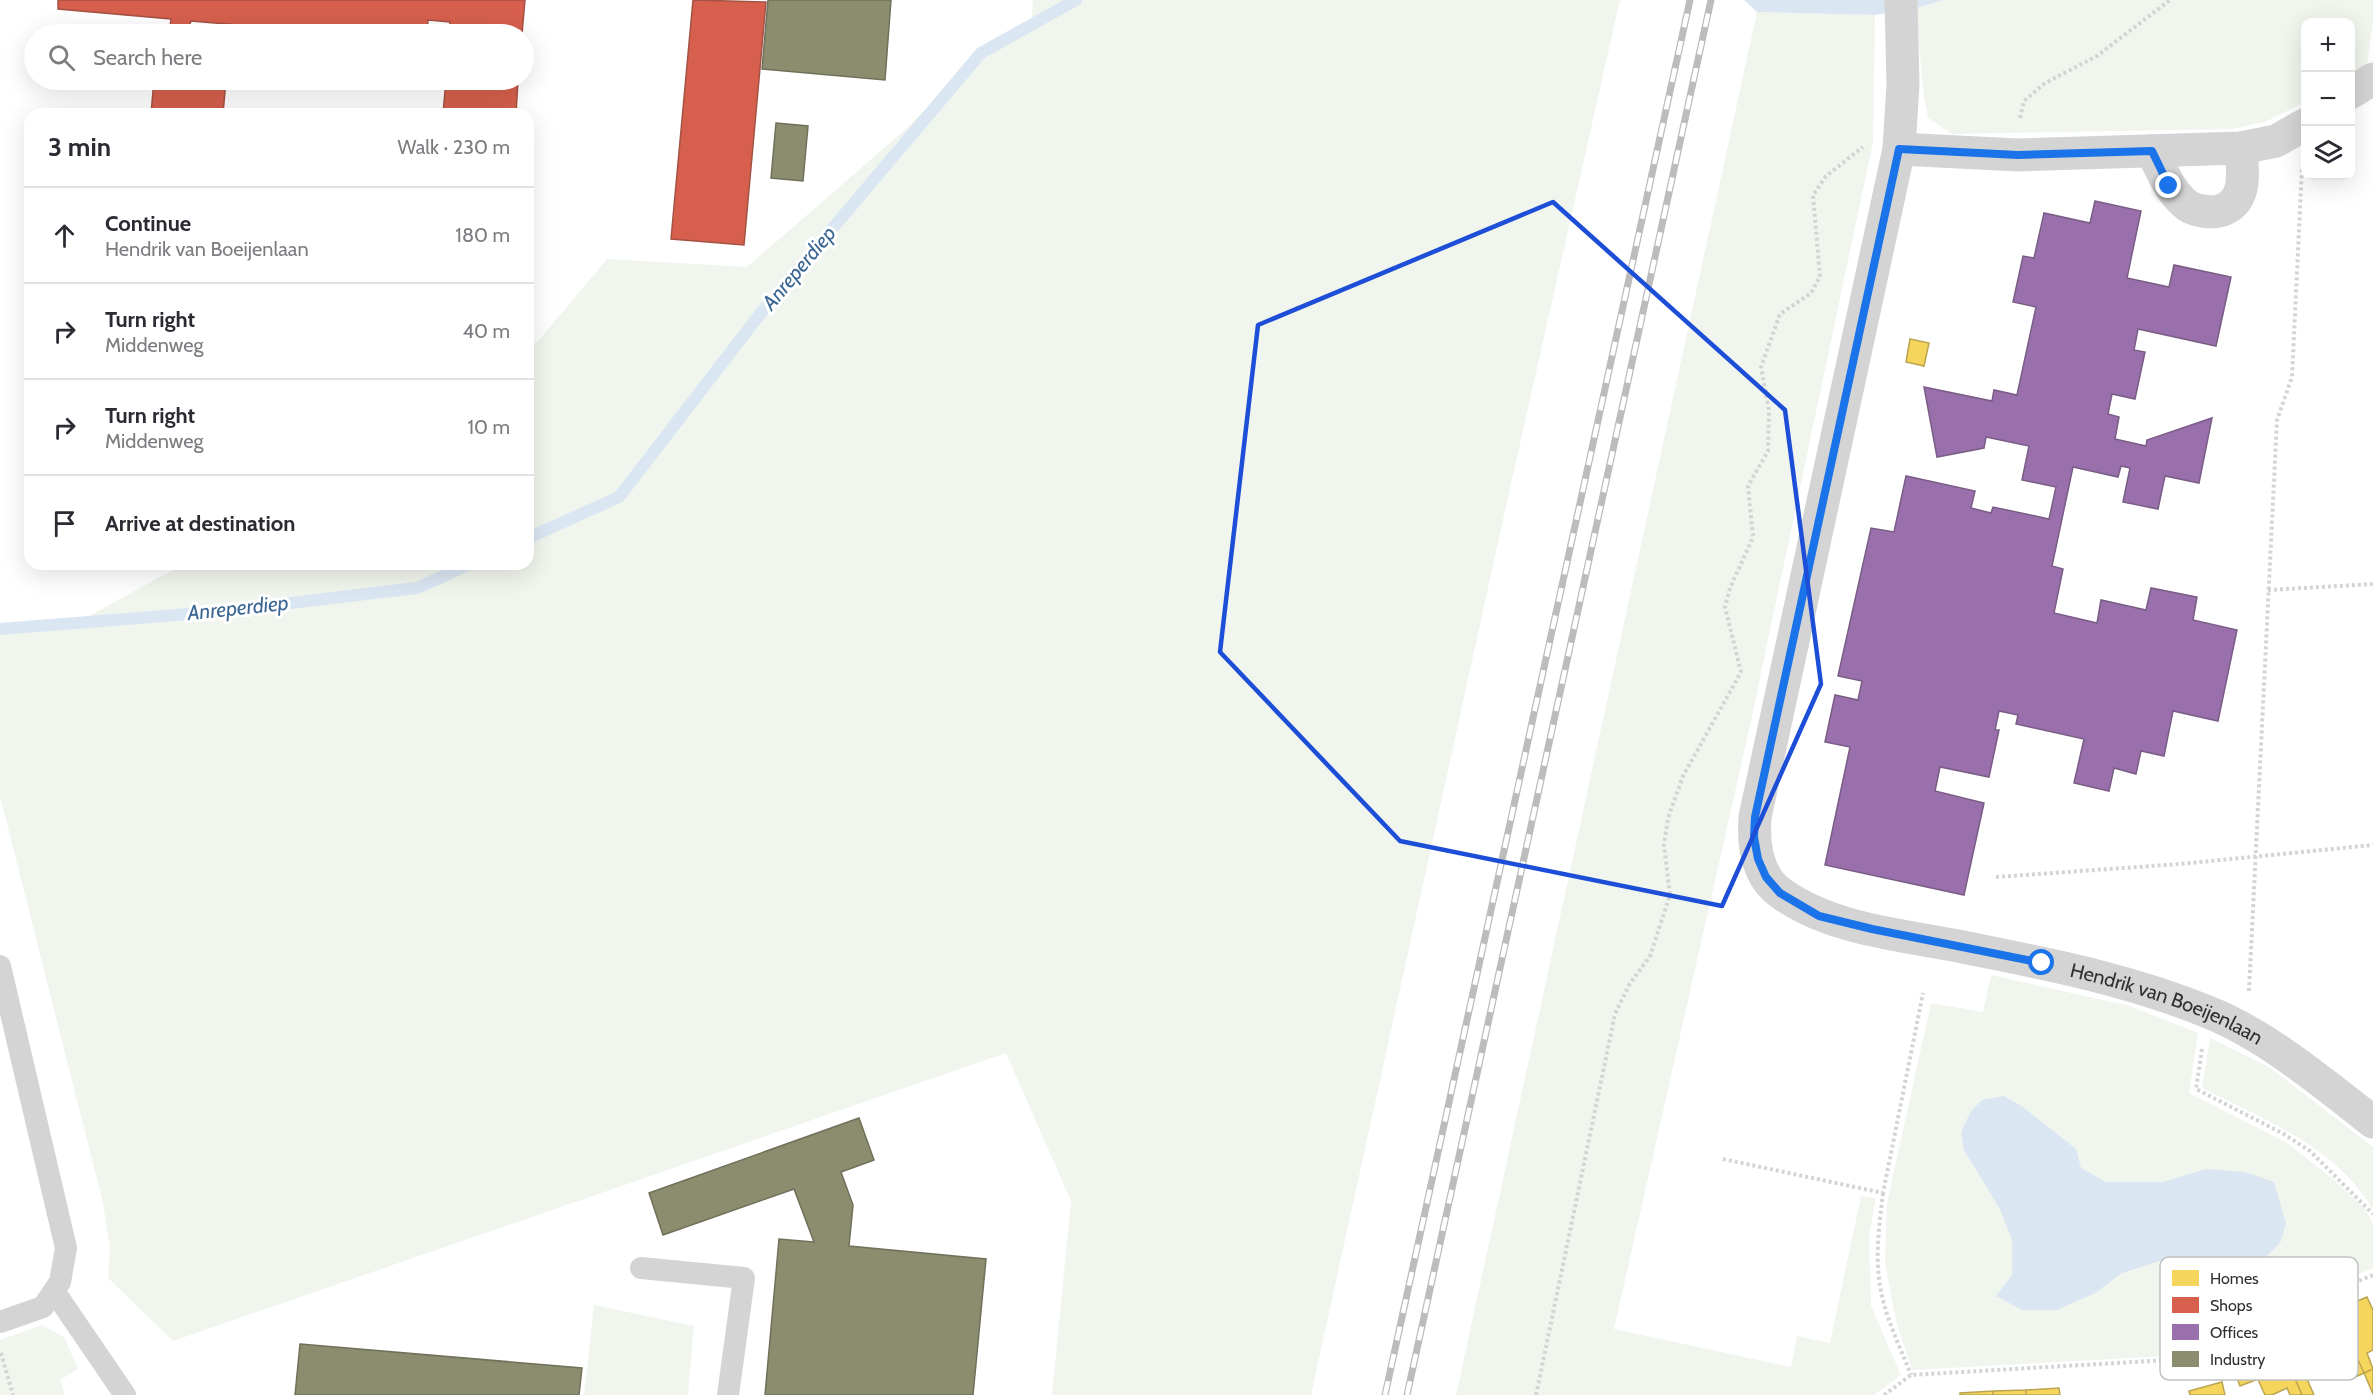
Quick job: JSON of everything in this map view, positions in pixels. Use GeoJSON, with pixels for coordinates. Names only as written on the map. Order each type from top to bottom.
{"type":"FeatureCollection","features":[{"type":"Feature","properties":{"kind":"street","name":"Hendrik van Boeijenlaan"},"geometry":{"type":"LineString","coordinates":[[1901,14],[1903,84],[1899,149],[1755,817],[1754,837],[1758,859],[1766,877],[1780,893],[1819,916],[2123,981],[2208,1012],[2247,1030],[2373,1122]]}},
{"type":"Feature","properties":{"kind":"street"},"geometry":{"type":"LineString","coordinates":[[2355,90],[2373,79]]}},
{"type":"Feature","properties":{"kind":"street"},"geometry":{"type":"LineString","coordinates":[[1899,149],[2018,155],[2241,148],[2276,141],[2302,126]]}},
{"type":"Feature","properties":{"kind":"street"},"geometry":{"type":"LineString","coordinates":[[2152,151],[2169,186],[2188,206],[2211,213],[2230,208],[2241,194],[2244,174],[2241,148]]}},
{"type":"Feature","properties":{"kind":"lane"},"geometry":{"type":"LineString","coordinates":[[0,966],[66,1248],[60,1282],[43,1307],[0,1322]]}},
{"type":"Feature","properties":{"kind":"lane"},"geometry":{"type":"LineString","coordinates":[[641,1268],[744,1278],[728,1395]]}},
{"type":"Feature","properties":{"kind":"lane"},"geometry":{"type":"LineString","coordinates":[[54,1291],[125,1395]]}},
{"type":"Feature","properties":{"kind":"path"},"geometry":{"type":"LineString","coordinates":[[2018,155],[2018,128],[2024,101],[2045,83],[2097,56],[2170,0]]}},
{"type":"Feature","properties":{"kind":"path"},"geometry":{"type":"LineString","coordinates":[[2247,1030],[2277,420],[2292,377],[2305,126]]}},
{"type":"Feature","properties":{"kind":"path"},"geometry":{"type":"LineString","coordinates":[[1536,1395],[1615,1014],[1629,985],[1650,956],[1670,895],[1664,845],[1668,818],[1683,776],[1741,672],[1725,607],[1730,588],[1753,537],[1748,486],[1768,451],[1769,410],[1761,367],[1780,314],[1811,293],[1820,277],[1813,195],[1826,176],[1858,149],[1870,144],[1899,149]]}},
{"type":"Feature","properties":{"kind":"path"},"geometry":{"type":"LineString","coordinates":[[2268,590],[2373,584]]}},
{"type":"Feature","properties":{"kind":"path"},"geometry":{"type":"LineString","coordinates":[[1996,877],[2373,845]]}},
{"type":"Feature","properties":{"kind":"path"},"geometry":{"type":"LineString","coordinates":[[1911,1375],[1893,1329],[1881,1287],[1878,1270],[1878,1232],[1883,1193],[1923,993]]}},
{"type":"Feature","properties":{"kind":"path"},"geometry":{"type":"LineString","coordinates":[[2208,1012],[2196,1089],[2282,1133],[2310,1151],[2373,1214]]}},
{"type":"Feature","properties":{"kind":"path"},"geometry":{"type":"LineString","coordinates":[[1723,1160],[1883,1193]]}},
{"type":"Feature","properties":{"kind":"path"},"geometry":{"type":"LineString","coordinates":[[2358,1281],[2373,1275]]}},
{"type":"Feature","properties":{"kind":"path"},"geometry":{"type":"LineString","coordinates":[[0,1350],[13,1395]]}},
{"type":"Feature","properties":{"kind":"path"},"geometry":{"type":"LineString","coordinates":[[1884,1395],[1911,1375],[2160,1360]]}},
{"type":"Feature","properties":{"kind":"highlighted area"},"geometry":{"type":"Polygon","coordinates":[[[1553,202],[1785,410],[1821,684],[1722,906],[1400,841],[1220,652],[1258,325],[1553,202]]]}},
{"type":"Feature","properties":{"kind":"shaded area"},"geometry":{"type":"Polygon","coordinates":[[[1033,0],[1620,0],[1508,497],[1311,1395],[1052,1395],[1071,1201],[1006,1053],[173,1341],[108,1278],[110,1247],[103,1203],[0,796],[0,633],[65,629],[173,570],[534,570],[534,344],[607,259],[747,267],[906,129],[986,48],[1032,20],[1033,0]]]}},
{"type":"Feature","properties":{"kind":"shaded area"},"geometry":{"type":"Polygon","coordinates":[[[1744,0],[1944,0],[1916,8],[1875,15],[1757,12],[1744,0]]]}},
{"type":"Feature","properties":{"kind":"shaded area"},"geometry":{"type":"Polygon","coordinates":[[[1944,0],[2373,0],[2373,23],[2367,64],[2355,72],[2355,18],[2301,18],[2301,104],[2265,122],[2232,129],[1952,134],[1928,118],[1923,91],[1916,8],[1944,0]]]}},
{"type":"Feature","properties":{"kind":"shaded area"},"geometry":{"type":"Polygon","coordinates":[[[1757,12],[1875,15],[1873,142],[1749,730],[1614,1329],[1791,1367],[1797,1336],[1830,1343],[1861,1196],[1876,1198],[1869,1235],[1871,1306],[1901,1375],[1874,1395],[1456,1395],[1757,12]]]}},
{"type":"Feature","properties":{"kind":"shaded area"},"geometry":{"type":"Polygon","coordinates":[[[1991,975],[2130,1006],[2198,1033],[2189,1093],[2287,1143],[2334,1180],[2365,1209],[2373,1225],[2373,1268],[2358,1274],[2358,1257],[2160,1257],[2160,1356],[1912,1370],[1896,1321],[1885,1264],[1887,1203],[1931,1003],[1983,1012],[1991,975]]]}},
{"type":"Feature","properties":{"kind":"shaded area"},"geometry":{"type":"Polygon","coordinates":[[[2210,1038],[2269,1067],[2373,1147],[2373,1210],[2358,1188],[2319,1152],[2297,1137],[2202,1088],[2210,1038]]]}},
{"type":"Feature","properties":{"kind":"shaded area"},"geometry":{"type":"Polygon","coordinates":[[[2004,1096],[2023,1107],[2076,1149],[2081,1168],[2106,1182],[2163,1182],[2206,1169],[2245,1172],[2274,1182],[2286,1224],[2280,1243],[2266,1257],[2160,1257],[2160,1261],[2122,1273],[2095,1293],[2057,1310],[2022,1310],[1996,1296],[2012,1275],[2012,1240],[2000,1209],[1964,1150],[1961,1132],[1971,1111],[1982,1100],[2004,1096]]]}},
{"type":"Feature","properties":{"kind":"shaded area"},"geometry":{"type":"Polygon","coordinates":[[[594,1305],[694,1326],[688,1395],[584,1395],[594,1305]]]}},
{"type":"Feature","properties":{"kind":"shaded area"},"geometry":{"type":"Polygon","coordinates":[[[42,1325],[64,1337],[78,1369],[60,1380],[65,1395],[0,1395],[0,1340],[42,1325]]]}},
{"type":"Feature","properties":{"kind":"building: Homes"},"geometry":{"type":"Polygon","coordinates":[[[1910,339],[1929,343],[1924,366],[1906,362],[1910,339]]]}},
{"type":"Feature","properties":{"kind":"building: Homes"},"geometry":{"type":"Polygon","coordinates":[[[2367,1297],[2373,1310],[2373,1350],[2367,1353],[2373,1369],[2364,1373],[2358,1360],[2358,1301],[2367,1297]]]}},
{"type":"Feature","properties":{"kind":"building: Homes"},"geometry":{"type":"Polygon","coordinates":[[[2358,1360],[2364,1373],[2358,1376],[2358,1360]]]}},
{"type":"Feature","properties":{"kind":"building: Homes"},"geometry":{"type":"Polygon","coordinates":[[[2373,1369],[2373,1394],[2364,1373],[2373,1369]]]}},
{"type":"Feature","properties":{"kind":"building: Homes"},"geometry":{"type":"Polygon","coordinates":[[[2238,1380],[2255,1380],[2240,1386],[2238,1380]]]}},
{"type":"Feature","properties":{"kind":"building: Homes"},"geometry":{"type":"Polygon","coordinates":[[[2258,1380],[2296,1380],[2302,1395],[2290,1395],[2287,1388],[2272,1395],[2265,1395],[2258,1380]]]}},
{"type":"Feature","properties":{"kind":"building: Homes"},"geometry":{"type":"Polygon","coordinates":[[[2296,1380],[2307,1380],[2314,1395],[2302,1395],[2296,1380]]]}},
{"type":"Feature","properties":{"kind":"building: Homes"},"geometry":{"type":"Polygon","coordinates":[[[2222,1382],[2225,1395],[2190,1395],[2189,1391],[2222,1382]]]}},
{"type":"Feature","properties":{"kind":"building: Homes"},"geometry":{"type":"Polygon","coordinates":[[[2059,1388],[2060,1395],[2026,1395],[2026,1390],[2059,1388]]]}},
{"type":"Feature","properties":{"kind":"building: Homes"},"geometry":{"type":"Polygon","coordinates":[[[2026,1390],[2026,1395],[1993,1395],[1993,1391],[2026,1390]]]}},
{"type":"Feature","properties":{"kind":"building: Homes"},"geometry":{"type":"Polygon","coordinates":[[[1993,1391],[1993,1395],[1960,1395],[1960,1393],[1993,1391]]]}},
{"type":"Feature","properties":{"kind":"building: Shops"},"geometry":{"type":"Polygon","coordinates":[[[58,0],[525,0],[523,24],[450,24],[450,22],[428,20],[428,24],[227,24],[191,21],[190,24],[170,24],[171,19],[58,9],[58,0]]]}},
{"type":"Feature","properties":{"kind":"building: Shops"},"geometry":{"type":"Polygon","coordinates":[[[693,0],[766,2],[744,245],[671,239],[693,0]]]}},
{"type":"Feature","properties":{"kind":"building: Shops"},"geometry":{"type":"Polygon","coordinates":[[[153,90],[225,90],[224,108],[152,108],[153,90]]]}},
{"type":"Feature","properties":{"kind":"building: Shops"},"geometry":{"type":"Polygon","coordinates":[[[445,90],[517,90],[516,108],[444,108],[445,90]]]}},
{"type":"Feature","properties":{"kind":"building: Offices"},"geometry":{"type":"Polygon","coordinates":[[[2095,201],[2141,211],[2127,278],[2169,287],[2174,265],[2231,277],[2216,346],[2138,329],[2134,350],[2145,352],[2135,399],[2112,394],[2108,414],[2119,417],[2115,439],[2146,446],[2147,440],[2212,418],[2199,483],[2165,476],[2158,509],[2123,502],[2130,468],[2121,466],[2118,477],[2073,467],[2052,566],[2063,569],[2054,613],[2097,623],[2101,600],[2146,610],[2151,588],[2197,597],[2193,620],[2237,630],[2218,721],[2173,711],[2164,756],[2141,751],[2136,774],[2114,768],[2109,791],[2074,783],[2084,739],[2016,724],[2018,715],[1999,711],[1995,730],[1999,730],[1989,777],[1940,767],[1935,791],[1984,803],[1964,895],[1825,865],[1850,747],[1825,742],[1835,695],[1858,700],[1862,681],[1838,676],[1871,528],[1894,532],[1906,476],[1975,491],[1971,508],[1991,513],[1993,507],[2049,519],[2056,487],[2022,480],[2029,446],[1986,437],[1984,448],[1937,457],[1924,387],[1992,401],[1994,390],[2017,395],[2036,307],[2013,302],[2023,256],[2034,258],[2044,213],[2090,223],[2095,201]]]}},
{"type":"Feature","properties":{"kind":"building: Industry"},"geometry":{"type":"Polygon","coordinates":[[[768,0],[891,0],[885,80],[762,69],[768,0]]]}},
{"type":"Feature","properties":{"kind":"building: Industry"},"geometry":{"type":"Polygon","coordinates":[[[776,123],[808,126],[803,181],[771,178],[776,123]]]}},
{"type":"Feature","properties":{"kind":"building: Industry"},"geometry":{"type":"Polygon","coordinates":[[[859,1118],[874,1160],[841,1172],[853,1205],[849,1246],[986,1259],[973,1395],[765,1395],[779,1239],[814,1242],[794,1189],[663,1235],[649,1193],[859,1118]]]}},
{"type":"Feature","properties":{"kind":"building: Industry"},"geometry":{"type":"Polygon","coordinates":[[[300,1344],[582,1368],[579,1395],[295,1395],[300,1344]]]}},
{"type":"Feature","properties":{"kind":"waterway","name":"Anreperdiep"},"geometry":{"type":"LineString","coordinates":[[534,535],[619,497],[760,314],[981,53],[1076,0]]}},
{"type":"Feature","properties":{"kind":"waterway","name":"Anreperdiep"},"geometry":{"type":"LineString","coordinates":[[0,629],[214,612],[417,588],[457,570]]}},
{"type":"Feature","properties":{"kind":"railway"},"geometry":{"type":"LineString","coordinates":[[1385,1395],[1690,0]]}},
{"type":"Feature","properties":{"kind":"railway"},"geometry":{"type":"LineString","coordinates":[[1407,1395],[1711,0]]}},
{"type":"Feature","properties":{"kind":"route"},"geometry":{"type":"LineString","coordinates":[[2042,963],[1819,916],[1780,893],[1766,877],[1758,859],[1754,837],[1755,817],[1899,149],[2018,155],[2152,151],[2169,186]]}}]}
